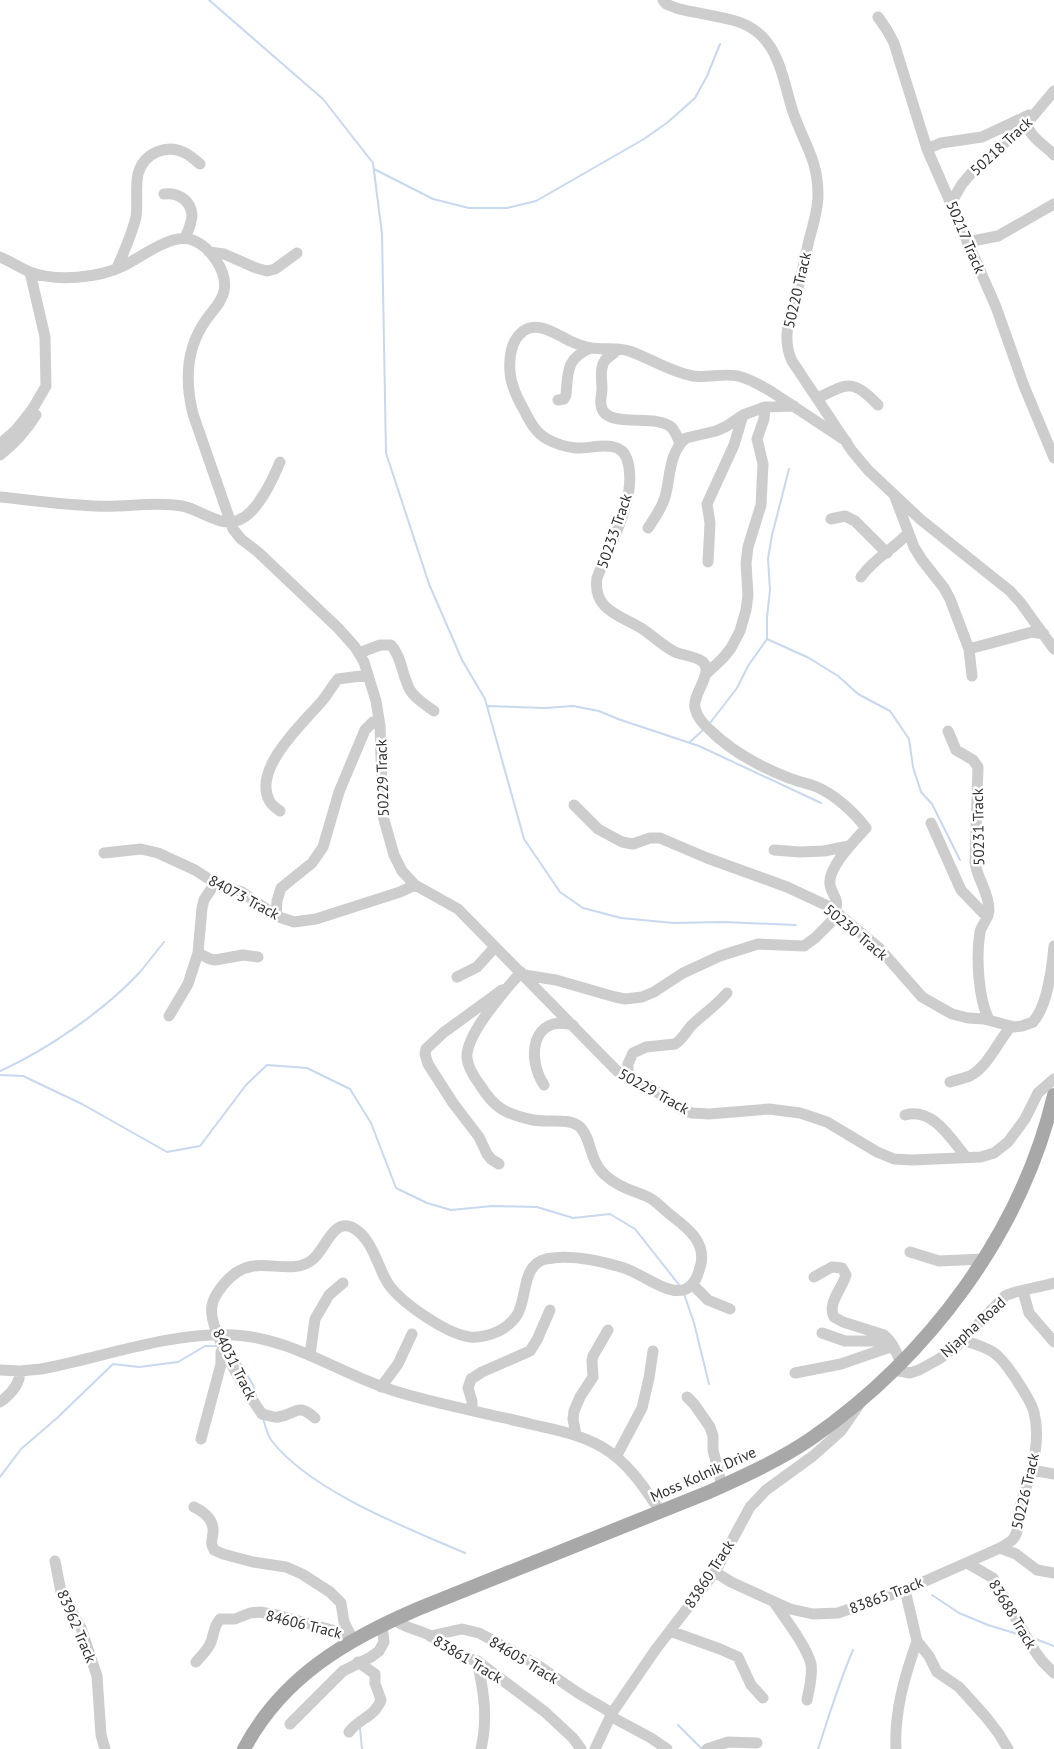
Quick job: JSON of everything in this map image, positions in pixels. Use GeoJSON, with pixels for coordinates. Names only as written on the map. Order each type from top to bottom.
{"type":"FeatureCollection","features":[{"type":"Feature","properties":{"kind":"main road","name":"Moss Kolnik Drive"},"geometry":{"type":"LineString","coordinates":[[244,1749],[262,1720],[282,1697],[309,1671],[351,1638],[750,1473],[813,1437],[864,1396],[895,1358],[933,1328],[965,1287],[983,1259],[1008,1217],[1028,1172],[1054,1095]]}},
{"type":"Feature","properties":{"kind":"street","name":"50220 Track"},"geometry":{"type":"LineString","coordinates":[[663,0],[666,4],[676,8],[746,25],[755,30],[764,39],[775,54],[794,114],[813,158],[817,175],[818,196],[786,335],[788,353],[792,361],[868,470],[920,519],[1006,587],[1020,602],[1054,649]]}},
{"type":"Feature","properties":{"kind":"street","name":"50217 Track"},"geometry":{"type":"LineString","coordinates":[[878,17],[887,30],[899,56],[927,149],[996,307],[1024,386],[1054,458]]}},
{"type":"Feature","properties":{"kind":"street","name":"50218 Track"},"geometry":{"type":"LineString","coordinates":[[951,203],[962,184],[974,170],[1028,122],[1054,91]]}},
{"type":"Feature","properties":{"kind":"street"},"geometry":{"type":"LineString","coordinates":[[927,149],[941,143],[982,137],[1037,112]]}},
{"type":"Feature","properties":{"kind":"street"},"geometry":{"type":"LineString","coordinates":[[1028,122],[1028,128],[1032,134],[1054,155]]}},
{"type":"Feature","properties":{"kind":"street"},"geometry":{"type":"LineString","coordinates":[[117,268],[135,221],[138,176],[141,165],[149,156],[158,151],[169,149],[187,154],[200,164]]}},
{"type":"Feature","properties":{"kind":"street"},"geometry":{"type":"LineString","coordinates":[[0,257],[30,272],[41,275],[90,276],[117,268],[169,241],[185,238],[192,218],[192,212],[178,194],[172,192],[164,194]]}},
{"type":"Feature","properties":{"kind":"street"},"geometry":{"type":"LineString","coordinates":[[967,242],[998,236],[1054,204]]}},
{"type":"Feature","properties":{"kind":"street","name":"50229 Track"},"geometry":{"type":"LineString","coordinates":[[185,238],[198,242],[209,252],[222,271],[225,282],[224,294],[197,335],[188,368],[189,396],[231,523],[241,539],[258,552],[338,628],[364,662],[379,720],[381,800],[384,824],[397,862],[406,877],[415,885],[458,909],[614,1069],[650,1087],[681,1109],[692,1113],[718,1114],[769,1109],[792,1111],[827,1122],[877,1152],[894,1159],[912,1160],[986,1156],[1000,1149],[1008,1142],[1025,1119],[1038,1093],[1054,1079]]}},
{"type":"Feature","properties":{"kind":"street"},"geometry":{"type":"LineString","coordinates":[[209,252],[224,254],[256,268],[268,271],[275,269],[297,252]]}},
{"type":"Feature","properties":{"kind":"street"},"geometry":{"type":"LineString","coordinates":[[0,455],[13,445],[36,416],[47,394],[45,337],[30,272]]}},
{"type":"Feature","properties":{"kind":"street","name":"50233 Track"},"geometry":{"type":"LineString","coordinates":[[706,674],[706,666],[701,661],[670,649],[640,628],[617,616],[607,608],[599,597],[597,578],[618,526],[629,488],[629,466],[624,453],[618,448],[606,446],[576,448],[560,445],[548,440],[534,429],[514,392],[510,363],[513,346],[523,332],[531,328],[545,328],[576,344],[591,348],[629,352],[690,376],[738,376],[760,384],[846,441]]}},
{"type":"Feature","properties":{"kind":"street"},"geometry":{"type":"LineString","coordinates":[[558,400],[564,399],[566,395],[569,369],[573,360],[582,352],[591,348]]}},
{"type":"Feature","properties":{"kind":"street"},"geometry":{"type":"LineString","coordinates":[[618,350],[607,358],[602,368],[600,403],[603,411],[613,418],[623,420],[654,420],[662,422],[674,431],[680,444]]}},
{"type":"Feature","properties":{"kind":"street"},"geometry":{"type":"LineString","coordinates":[[0,444],[15,431],[32,410],[46,386]]}},
{"type":"Feature","properties":{"kind":"street"},"geometry":{"type":"LineString","coordinates":[[818,398],[841,387],[848,386],[863,390],[878,405]]}},
{"type":"Feature","properties":{"kind":"street"},"geometry":{"type":"LineString","coordinates":[[648,528],[665,498],[671,462],[680,444],[688,437],[716,431],[743,415],[765,407],[794,406]]}},
{"type":"Feature","properties":{"kind":"street"},"geometry":{"type":"LineString","coordinates":[[499,1164],[487,1154],[479,1137],[453,1103],[432,1070],[425,1054],[426,1048],[443,1033],[522,974],[556,980],[614,997],[626,999],[642,998],[683,973],[720,956],[758,944],[804,946],[815,938],[837,912],[838,904],[831,888],[830,880],[835,867],[849,846],[866,828],[826,792],[764,767],[740,754],[710,730],[700,718],[695,706],[697,695],[706,674],[731,648],[740,632],[746,610],[748,595],[746,563],[748,547],[761,505],[763,464],[757,439],[764,419],[765,407]]}},
{"type":"Feature","properties":{"kind":"street"},"geometry":{"type":"LineString","coordinates":[[708,562],[710,522],[707,504],[734,445],[743,415]]}},
{"type":"Feature","properties":{"kind":"street"},"geometry":{"type":"LineString","coordinates":[[0,498],[94,506],[167,504],[184,506],[231,523],[248,516],[272,481],[280,462]]}},
{"type":"Feature","properties":{"kind":"street"},"geometry":{"type":"LineString","coordinates":[[895,496],[914,547],[944,588],[969,649],[972,676]]}},
{"type":"Feature","properties":{"kind":"street"},"geometry":{"type":"LineString","coordinates":[[831,519],[841,516],[851,518],[862,525],[887,552]]}},
{"type":"Feature","properties":{"kind":"street"},"geometry":{"type":"LineString","coordinates":[[861,577],[868,566],[899,544],[908,533]]}},
{"type":"Feature","properties":{"kind":"street"},"geometry":{"type":"LineString","coordinates":[[969,649],[1032,632],[1044,634]]}},
{"type":"Feature","properties":{"kind":"street"},"geometry":{"type":"LineString","coordinates":[[359,653],[380,645],[391,645],[395,650],[410,691],[434,711]]}},
{"type":"Feature","properties":{"kind":"street"},"geometry":{"type":"LineString","coordinates":[[280,811],[268,800],[266,780],[270,768],[283,745],[322,701],[338,679],[368,675]]}},
{"type":"Feature","properties":{"kind":"street"},"geometry":{"type":"LineString","coordinates":[[276,916],[277,901],[281,888],[312,863],[323,847],[339,792],[365,730],[373,722],[379,720]]}},
{"type":"Feature","properties":{"kind":"street","name":"50231 Track"},"geometry":{"type":"LineString","coordinates":[[948,732],[956,750],[973,760],[978,767],[975,862],[986,892],[989,910],[980,934],[979,966],[983,1005],[989,1020]]}},
{"type":"Feature","properties":{"kind":"street","name":"50230 Track"},"geometry":{"type":"LineString","coordinates":[[574,805],[598,829],[622,842],[633,844],[650,838],[660,838],[723,864],[787,886],[837,912],[847,923],[879,948],[922,997],[959,1016],[989,1020],[1011,1026],[1026,1026],[1033,1022],[1038,1017],[1049,980],[1054,946]]}},
{"type":"Feature","properties":{"kind":"street"},"geometry":{"type":"LineString","coordinates":[[931,823],[961,890],[987,917]]}},
{"type":"Feature","properties":{"kind":"street"},"geometry":{"type":"LineString","coordinates":[[774,850],[824,851],[849,846]]}},
{"type":"Feature","properties":{"kind":"street","name":"84073 Track"},"geometry":{"type":"LineString","coordinates":[[104,853],[120,850],[151,850],[195,870],[215,883],[242,892],[276,916],[294,922],[306,922],[400,892],[415,885]]}},
{"type":"Feature","properties":{"kind":"street"},"geometry":{"type":"LineString","coordinates":[[169,1016],[188,984],[198,953],[204,900],[215,883]]}},
{"type":"Feature","properties":{"kind":"street"},"geometry":{"type":"LineString","coordinates":[[457,977],[477,967],[495,947]]}},
{"type":"Feature","properties":{"kind":"street"},"geometry":{"type":"LineString","coordinates":[[198,953],[215,960],[243,955],[258,957]]}},
{"type":"Feature","properties":{"kind":"street"},"geometry":{"type":"LineString","coordinates":[[513,982],[478,1027],[470,1040],[467,1050],[467,1060],[475,1078],[488,1098],[504,1112],[537,1121],[568,1122],[579,1127],[595,1164],[606,1177],[627,1190],[649,1197],[690,1229],[698,1242],[702,1258],[698,1276],[692,1284],[708,1300],[730,1309]]}},
{"type":"Feature","properties":{"kind":"street"},"geometry":{"type":"LineString","coordinates":[[628,1077],[628,1064],[633,1053],[646,1048],[679,1042],[691,1027],[718,1004],[727,993]]}},
{"type":"Feature","properties":{"kind":"street"},"geometry":{"type":"LineString","coordinates":[[544,1085],[536,1070],[534,1060],[534,1048],[537,1038],[550,1025],[558,1023],[573,1025]]}},
{"type":"Feature","properties":{"kind":"street"},"geometry":{"type":"LineString","coordinates":[[950,1082],[975,1072],[1011,1026]]}},
{"type":"Feature","properties":{"kind":"street"},"geometry":{"type":"LineString","coordinates":[[905,1115],[917,1113],[931,1119],[948,1134],[966,1157]]}},
{"type":"Feature","properties":{"kind":"street","name":"84031 Track"},"geometry":{"type":"LineString","coordinates":[[315,1418],[306,1410],[301,1409],[277,1417],[262,1414],[224,1348],[214,1326],[211,1308],[218,1291],[233,1274],[251,1266],[293,1267],[306,1264],[317,1256],[333,1232],[341,1226],[355,1228],[363,1237],[371,1248],[388,1284],[398,1297],[455,1333],[467,1337],[488,1335],[501,1330],[513,1320],[522,1305],[531,1269],[543,1260],[571,1259],[611,1265],[631,1270],[668,1288],[683,1290],[692,1284]]}},
{"type":"Feature","properties":{"kind":"street"},"geometry":{"type":"LineString","coordinates":[[910,1252],[939,1261],[983,1259]]}},
{"type":"Feature","properties":{"kind":"street"},"geometry":{"type":"LineString","coordinates":[[814,1277],[832,1267],[842,1268],[846,1275],[833,1303],[832,1312],[834,1317],[843,1322],[884,1335],[889,1339],[895,1358]]}},
{"type":"Feature","properties":{"kind":"street"},"geometry":{"type":"LineString","coordinates":[[310,1355],[315,1319],[329,1295],[343,1283]]}},
{"type":"Feature","properties":{"kind":"street","name":"Njapha Road"},"geometry":{"type":"LineString","coordinates":[[895,1358],[910,1373],[919,1370],[945,1354],[962,1340],[1001,1300],[1011,1293],[1054,1283]]}},
{"type":"Feature","properties":{"kind":"street"},"geometry":{"type":"LineString","coordinates":[[1023,1291],[1029,1314],[1054,1342]]}},
{"type":"Feature","properties":{"kind":"street"},"geometry":{"type":"LineString","coordinates":[[472,1410],[468,1390],[471,1379],[482,1372],[528,1353],[537,1340],[550,1310]]}},
{"type":"Feature","properties":{"kind":"street"},"geometry":{"type":"LineString","coordinates":[[576,1435],[573,1419],[574,1411],[578,1400],[593,1377],[592,1359],[596,1348],[608,1330]]}},
{"type":"Feature","properties":{"kind":"street"},"geometry":{"type":"LineString","coordinates":[[822,1333],[845,1341],[873,1340],[895,1358]]}},
{"type":"Feature","properties":{"kind":"street"},"geometry":{"type":"LineString","coordinates":[[381,1387],[398,1364],[412,1334]]}},
{"type":"Feature","properties":{"kind":"street"},"geometry":{"type":"LineString","coordinates":[[0,1370],[41,1369],[170,1339],[201,1335],[235,1335],[262,1338],[295,1348],[381,1387],[414,1397],[576,1435],[604,1448],[616,1457],[637,1478],[660,1511]]}},
{"type":"Feature","properties":{"kind":"street","name":"50226 Track"},"geometry":{"type":"LineString","coordinates":[[962,1340],[981,1345],[997,1354],[1013,1375],[1034,1411],[1036,1423],[1032,1470],[1019,1510],[1015,1535],[1013,1539],[1000,1548]]}},
{"type":"Feature","properties":{"kind":"street"},"geometry":{"type":"LineString","coordinates":[[201,1439],[221,1364],[221,1352],[224,1348]]}},
{"type":"Feature","properties":{"kind":"street"},"geometry":{"type":"LineString","coordinates":[[616,1457],[642,1408],[653,1351]]}},
{"type":"Feature","properties":{"kind":"street"},"geometry":{"type":"LineString","coordinates":[[795,1373],[841,1364],[895,1358]]}},
{"type":"Feature","properties":{"kind":"street"},"geometry":{"type":"LineString","coordinates":[[0,1402],[14,1388],[19,1379],[20,1371]]}},
{"type":"Feature","properties":{"kind":"street","name":"83860 Track"},"geometry":{"type":"LineString","coordinates":[[595,1749],[611,1714],[715,1572],[750,1506],[766,1490],[813,1456],[841,1431],[864,1396]]}},
{"type":"Feature","properties":{"kind":"street"},"geometry":{"type":"LineString","coordinates":[[687,1397],[710,1427],[713,1436],[713,1450],[722,1486]]}},
{"type":"Feature","properties":{"kind":"street"},"geometry":{"type":"LineString","coordinates":[[1032,1470],[1054,1474]]}},
{"type":"Feature","properties":{"kind":"street"},"geometry":{"type":"LineString","coordinates":[[194,1507],[202,1511],[210,1521],[213,1531],[212,1544],[217,1552],[253,1562],[286,1567],[323,1588],[342,1603],[344,1622],[351,1638]]}},
{"type":"Feature","properties":{"kind":"street","name":"50226 Track"},"geometry":{"type":"LineString","coordinates":[[1000,1548],[1016,1554],[1036,1570],[1054,1573]]}},
{"type":"Feature","properties":{"kind":"street","name":"83865 Track"},"geometry":{"type":"LineString","coordinates":[[715,1572],[731,1582],[790,1609],[803,1613],[838,1613],[905,1590],[946,1570],[1000,1548]]}},
{"type":"Feature","properties":{"kind":"street","name":"83962 Track"},"geometry":{"type":"LineString","coordinates":[[55,1561],[61,1592],[81,1630],[97,1676],[101,1735],[105,1749]]}},
{"type":"Feature","properties":{"kind":"street","name":"83688 Track"},"geometry":{"type":"LineString","coordinates":[[967,1563],[993,1578],[1032,1647],[1054,1673]]}},
{"type":"Feature","properties":{"kind":"street"},"geometry":{"type":"LineString","coordinates":[[905,1590],[917,1641],[929,1656],[937,1672],[959,1687],[986,1717],[1008,1749]]}},
{"type":"Feature","properties":{"kind":"street"},"geometry":{"type":"LineString","coordinates":[[773,1601],[796,1635],[810,1664],[811,1674],[807,1700]]}},
{"type":"Feature","properties":{"kind":"street","name":"84606 Track"},"geometry":{"type":"LineString","coordinates":[[196,1662],[211,1643],[214,1629],[220,1619],[235,1619],[255,1612],[277,1615],[351,1638]]}},
{"type":"Feature","properties":{"kind":"street"},"geometry":{"type":"LineString","coordinates":[[290,1724],[339,1674],[358,1662],[371,1657],[382,1647],[388,1622]]}},
{"type":"Feature","properties":{"kind":"street","name":"83861 Track"},"geometry":{"type":"LineString","coordinates":[[388,1622],[430,1636],[465,1659],[477,1661],[545,1712],[573,1738],[581,1749]]}},
{"type":"Feature","properties":{"kind":"street","name":"84605 Track"},"geometry":{"type":"LineString","coordinates":[[430,1636],[457,1630],[474,1631],[536,1664],[666,1749]]}},
{"type":"Feature","properties":{"kind":"street"},"geometry":{"type":"LineString","coordinates":[[670,1631],[720,1649],[738,1658],[751,1685],[763,1698]]}},
{"type":"Feature","properties":{"kind":"street"},"geometry":{"type":"LineString","coordinates":[[896,1749],[895,1732],[905,1676],[917,1641]]}},
{"type":"Feature","properties":{"kind":"street"},"geometry":{"type":"LineString","coordinates":[[477,1661],[481,1678],[486,1728],[481,1749]]}},
{"type":"Feature","properties":{"kind":"street"},"geometry":{"type":"LineString","coordinates":[[348,1732],[353,1726],[371,1715],[377,1708],[380,1700],[375,1683],[375,1674],[358,1662]]}},
{"type":"Feature","properties":{"kind":"street"},"geometry":{"type":"LineString","coordinates":[[707,1749],[728,1742],[758,1743]]}},
{"type":"Feature","properties":{"kind":"waterway"},"geometry":{"type":"LineString","coordinates":[[209,0],[323,99],[373,163],[382,234],[386,453],[429,584],[462,660],[485,699],[524,839],[560,892],[583,908],[621,918],[674,923],[723,922],[796,925]]}},
{"type":"Feature","properties":{"kind":"waterway"},"geometry":{"type":"LineString","coordinates":[[374,169],[433,199],[469,208],[507,208],[536,201],[644,139],[668,122],[695,98],[707,76],[720,44]]}},
{"type":"Feature","properties":{"kind":"waterway"},"geometry":{"type":"LineString","coordinates":[[710,723],[737,688],[748,666],[767,639],[770,590],[768,559],[772,535],[789,469]]}},
{"type":"Feature","properties":{"kind":"waterway"},"geometry":{"type":"LineString","coordinates":[[767,639],[809,658],[838,676],[858,694],[890,711],[909,739],[913,767],[921,792],[932,804],[960,860]]}},
{"type":"Feature","properties":{"kind":"waterway"},"geometry":{"type":"LineString","coordinates":[[488,706],[545,708],[573,706],[599,711],[699,746],[821,803]]}},
{"type":"Feature","properties":{"kind":"waterway"},"geometry":{"type":"LineString","coordinates":[[690,742],[703,730]]}},
{"type":"Feature","properties":{"kind":"waterway"},"geometry":{"type":"LineString","coordinates":[[0,1071],[56,1040],[110,1001],[140,972],[164,942]]}},
{"type":"Feature","properties":{"kind":"waterway"},"geometry":{"type":"LineString","coordinates":[[0,1075],[23,1076],[82,1104],[167,1152],[200,1146],[246,1085],[267,1065],[307,1068],[350,1089],[371,1123],[396,1188],[427,1203],[451,1210],[492,1206],[537,1207],[573,1218],[610,1214],[635,1229],[680,1286]]}},
{"type":"Feature","properties":{"kind":"waterway"},"geometry":{"type":"LineString","coordinates":[[684,1294],[694,1323],[709,1384]]}},
{"type":"Feature","properties":{"kind":"waterway"},"geometry":{"type":"LineString","coordinates":[[229,1344],[253,1385],[256,1395]]}},
{"type":"Feature","properties":{"kind":"waterway"},"geometry":{"type":"LineString","coordinates":[[0,1477],[21,1449],[57,1418],[113,1364],[139,1367],[178,1362],[205,1346],[217,1346]]}},
{"type":"Feature","properties":{"kind":"waterway"},"geometry":{"type":"LineString","coordinates":[[263,1418],[271,1440],[288,1458],[310,1476],[334,1492],[388,1520],[465,1553]]}},
{"type":"Feature","properties":{"kind":"waterway"},"geometry":{"type":"LineString","coordinates":[[932,1595],[959,1613],[988,1625],[1021,1635]]}},
{"type":"Feature","properties":{"kind":"waterway"},"geometry":{"type":"LineString","coordinates":[[1033,1638],[1054,1646]]}},
{"type":"Feature","properties":{"kind":"waterway"},"geometry":{"type":"LineString","coordinates":[[818,1749],[853,1650]]}},
{"type":"Feature","properties":{"kind":"waterway"},"geometry":{"type":"LineString","coordinates":[[678,1725],[702,1749]]}},
{"type":"Feature","properties":{"kind":"waterway"},"geometry":{"type":"LineString","coordinates":[[360,1728],[362,1749]]}}]}
